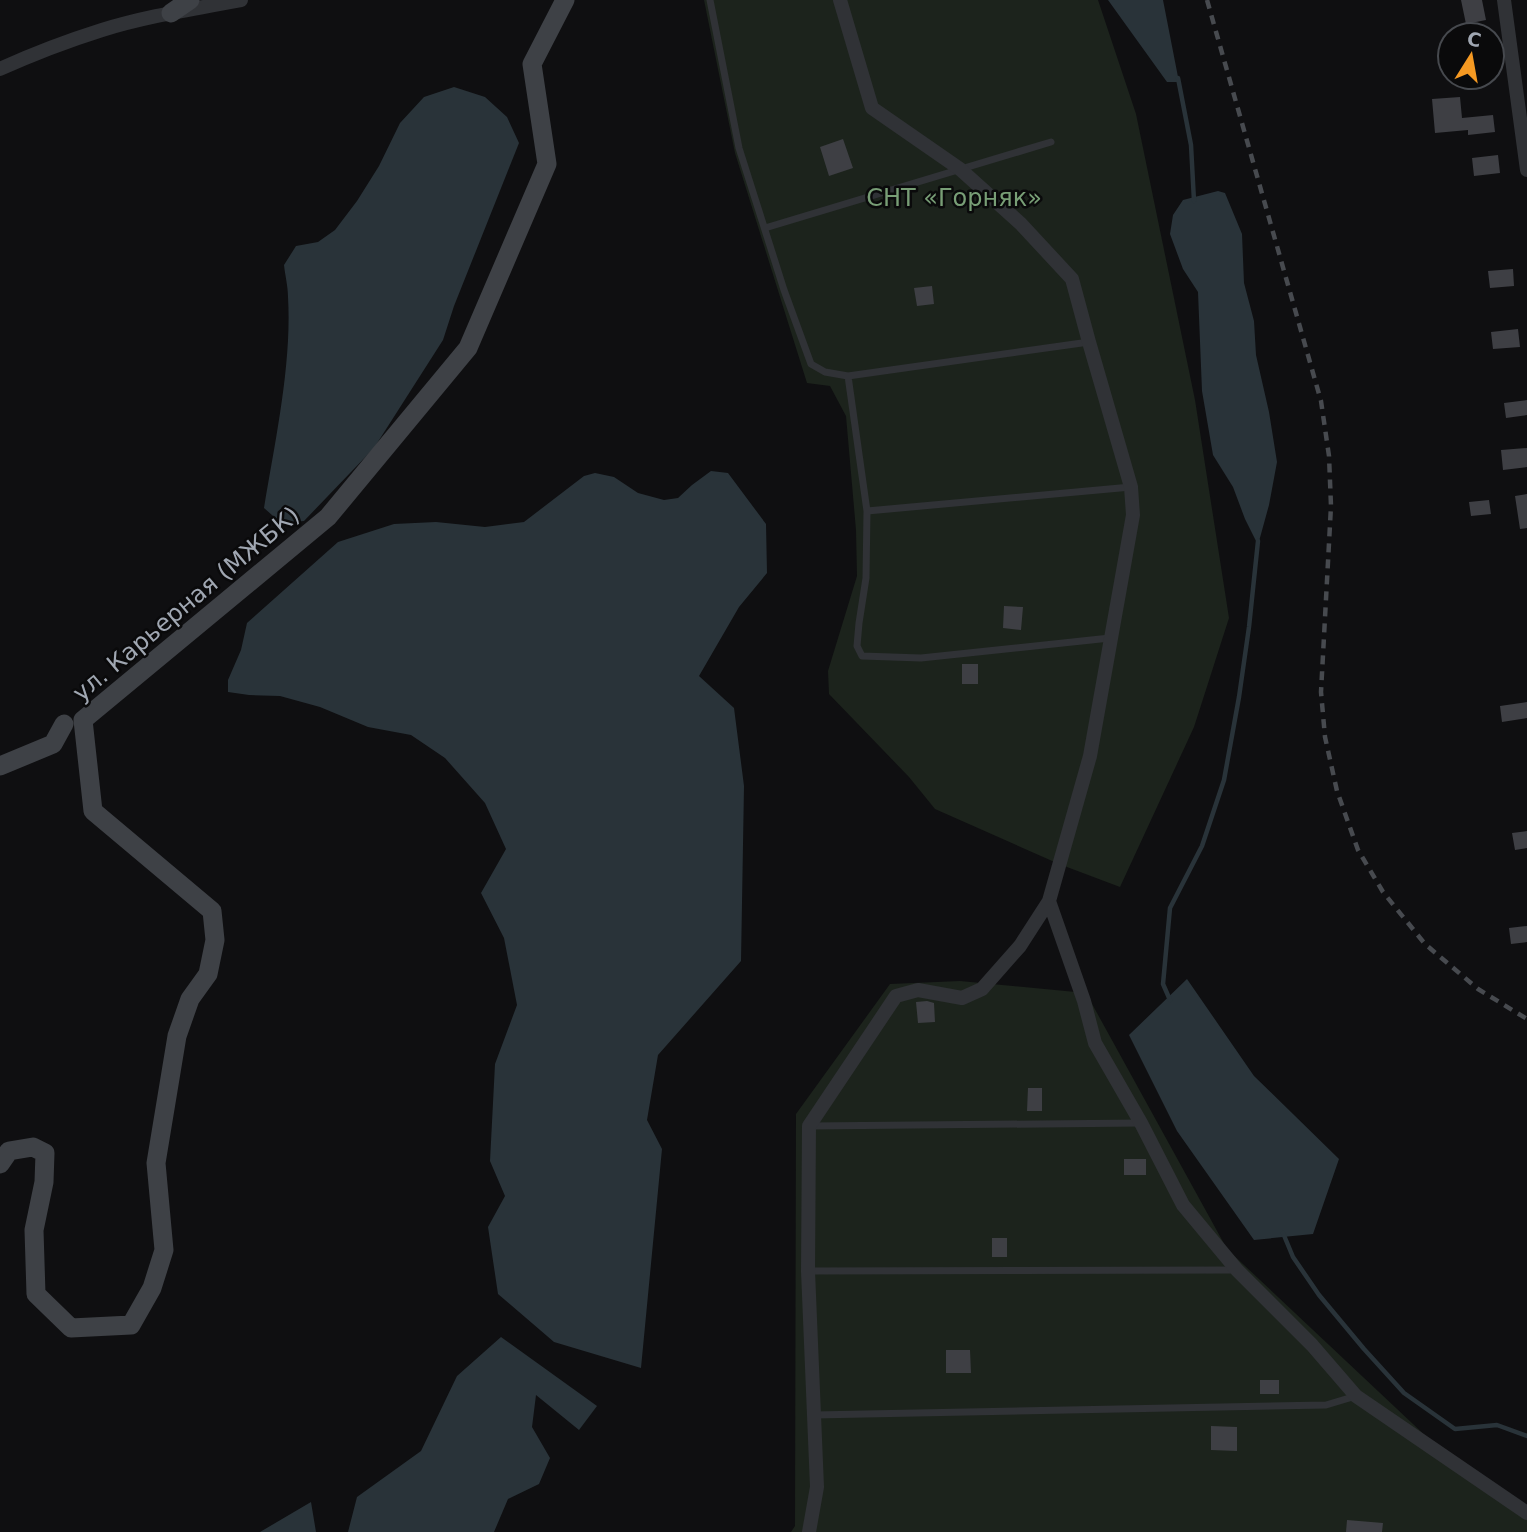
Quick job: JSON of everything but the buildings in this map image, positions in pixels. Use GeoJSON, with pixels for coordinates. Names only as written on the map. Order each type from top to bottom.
{"type":"FeatureCollection","features":[{"type":"Feature","properties":{"kind":"street"},"geometry":{"type":"LineString","coordinates":[[171,13],[190,0]]}},
{"type":"Feature","properties":{"kind":"street"},"geometry":{"type":"LineString","coordinates":[[0,69],[103,30],[240,0]]}},
{"type":"Feature","properties":{"kind":"street","name":"ул. Карьерная (МЖБК)"},"geometry":{"type":"LineString","coordinates":[[0,1164],[9,1151],[33,1147],[45,1153],[44,1182],[34,1230],[36,1294],[71,1328],[131,1325],[152,1288],[164,1250],[156,1163],[177,1036],[190,999],[208,974],[215,940],[212,911],[93,811],[83,720],[328,517],[468,348],[547,164],[532,64],[565,0]]}},
{"type":"Feature","properties":{"kind":"street"},"geometry":{"type":"LineString","coordinates":[[809,1532],[817,1487],[808,1271],[809,1126],[896,996],[918,990],[961,998],[982,989],[1020,946],[1049,901],[1090,756],[1133,515],[1131,487],[1072,279],[1021,225],[960,170],[872,108],[840,0]]}},
{"type":"Feature","properties":{"kind":"street"},"geometry":{"type":"LineString","coordinates":[[1504,0],[1527,170]]}},
{"type":"Feature","properties":{"kind":"street","name":"ул. Карьерная (МЖБК)"},"geometry":{"type":"LineString","coordinates":[[0,766],[53,744],[64,724]]}},
{"type":"Feature","properties":{"kind":"street"},"geometry":{"type":"LineString","coordinates":[[1049,901],[1096,1043],[1183,1205],[1237,1270],[1312,1345],[1356,1396],[1527,1513]]}},
{"type":"Feature","properties":{"kind":"lane"},"geometry":{"type":"LineString","coordinates":[[710,0],[739,148],[784,290],[811,364],[825,372],[848,376],[1089,342]]}},
{"type":"Feature","properties":{"kind":"lane"},"geometry":{"type":"LineString","coordinates":[[765,228],[1051,142]]}},
{"type":"Feature","properties":{"kind":"lane"},"geometry":{"type":"LineString","coordinates":[[848,376],[867,511],[866,578],[858,646],[862,656],[921,658],[1111,638]]}},
{"type":"Feature","properties":{"kind":"lane"},"geometry":{"type":"LineString","coordinates":[[867,511],[1131,487]]}},
{"type":"Feature","properties":{"kind":"lane"},"geometry":{"type":"LineString","coordinates":[[809,1126],[1141,1123]]}},
{"type":"Feature","properties":{"kind":"lane"},"geometry":{"type":"LineString","coordinates":[[808,1271],[1237,1270]]}},
{"type":"Feature","properties":{"kind":"lane"},"geometry":{"type":"LineString","coordinates":[[814,1415],[1326,1405],[1356,1396]]}},
{"type":"Feature","properties":{"kind":"green space","name":"СНТ «Горняк»"},"geometry":{"type":"Polygon","coordinates":[[[704,0],[1098,0],[1136,114],[1195,400],[1229,618],[1194,727],[1120,887],[1059,864],[935,809],[909,777],[829,694],[828,671],[857,576],[856,530],[846,416],[830,386],[807,383],[735,153],[704,0]]]}},
{"type":"Feature","properties":{"kind":"green space"},"geometry":{"type":"Polygon","coordinates":[[[960,981],[1086,993],[1227,1249],[1430,1440],[1527,1516],[1527,1532],[791,1532],[795,1526],[796,1114],[890,984],[960,981]]]}},
{"type":"Feature","properties":{"kind":"shaded area"},"geometry":{"type":"Polygon","coordinates":[[[1108,0],[1163,0],[1179,82],[1167,82],[1108,0]]]}},
{"type":"Feature","properties":{"kind":"shaded area"},"geometry":{"type":"Polygon","coordinates":[[[454,87],[485,97],[507,117],[519,143],[443,340],[374,448],[304,521],[281,523],[264,508],[282,402],[287,349],[288,293],[284,265],[296,246],[318,242],[335,230],[379,166],[400,123],[424,97],[454,87]]]}},
{"type":"Feature","properties":{"kind":"shaded area"},"geometry":{"type":"Polygon","coordinates":[[[1218,191],[1225,193],[1242,234],[1244,283],[1254,321],[1256,355],[1277,462],[1258,545],[1233,487],[1213,455],[1202,391],[1198,292],[1183,269],[1170,234],[1173,215],[1183,200],[1218,191]]]}},
{"type":"Feature","properties":{"kind":"shaded area"},"geometry":{"type":"Polygon","coordinates":[[[711,471],[728,473],[766,524],[767,573],[739,607],[699,676],[734,708],[744,786],[741,961],[658,1055],[647,1120],[662,1149],[641,1368],[554,1342],[498,1294],[488,1227],[505,1196],[490,1161],[495,1064],[517,1005],[504,938],[481,893],[506,849],[485,803],[445,758],[411,735],[368,727],[320,707],[280,696],[228,692],[228,680],[241,650],[247,623],[338,542],[394,524],[436,522],[485,527],[524,522],[584,476],[595,473],[614,477],[638,493],[664,500],[678,498],[711,471]]]}},
{"type":"Feature","properties":{"kind":"shaded area"},"geometry":{"type":"Polygon","coordinates":[[[1187,979],[1254,1076],[1339,1159],[1313,1234],[1254,1240],[1177,1131],[1129,1035],[1187,979]]]}},
{"type":"Feature","properties":{"kind":"shaded area"},"geometry":{"type":"Polygon","coordinates":[[[501,1337],[597,1406],[579,1430],[536,1395],[532,1427],[550,1458],[539,1484],[508,1499],[494,1532],[348,1532],[357,1497],[421,1451],[457,1376],[501,1337]]]}},
{"type":"Feature","properties":{"kind":"shaded area"},"geometry":{"type":"Polygon","coordinates":[[[311,1502],[316,1532],[260,1532],[311,1502]]]}},
{"type":"Feature","properties":{"kind":"waterway"},"geometry":{"type":"LineString","coordinates":[[1178,78],[1191,145],[1194,201]]}},
{"type":"Feature","properties":{"kind":"waterway"},"geometry":{"type":"LineString","coordinates":[[1170,1000],[1163,984],[1170,908],[1202,846],[1224,780],[1249,627],[1258,541]]}},
{"type":"Feature","properties":{"kind":"waterway"},"geometry":{"type":"LineString","coordinates":[[1283,1233],[1293,1257],[1319,1295],[1404,1393],[1455,1429],[1497,1425],[1527,1436]]}},
{"type":"Feature","properties":{"kind":"railway"},"geometry":{"type":"LineString","coordinates":[[1207,0],[1321,401],[1329,456],[1331,506],[1321,692],[1325,737],[1337,791],[1358,850],[1383,892],[1425,944],[1478,989],[1527,1019]]}}]}
